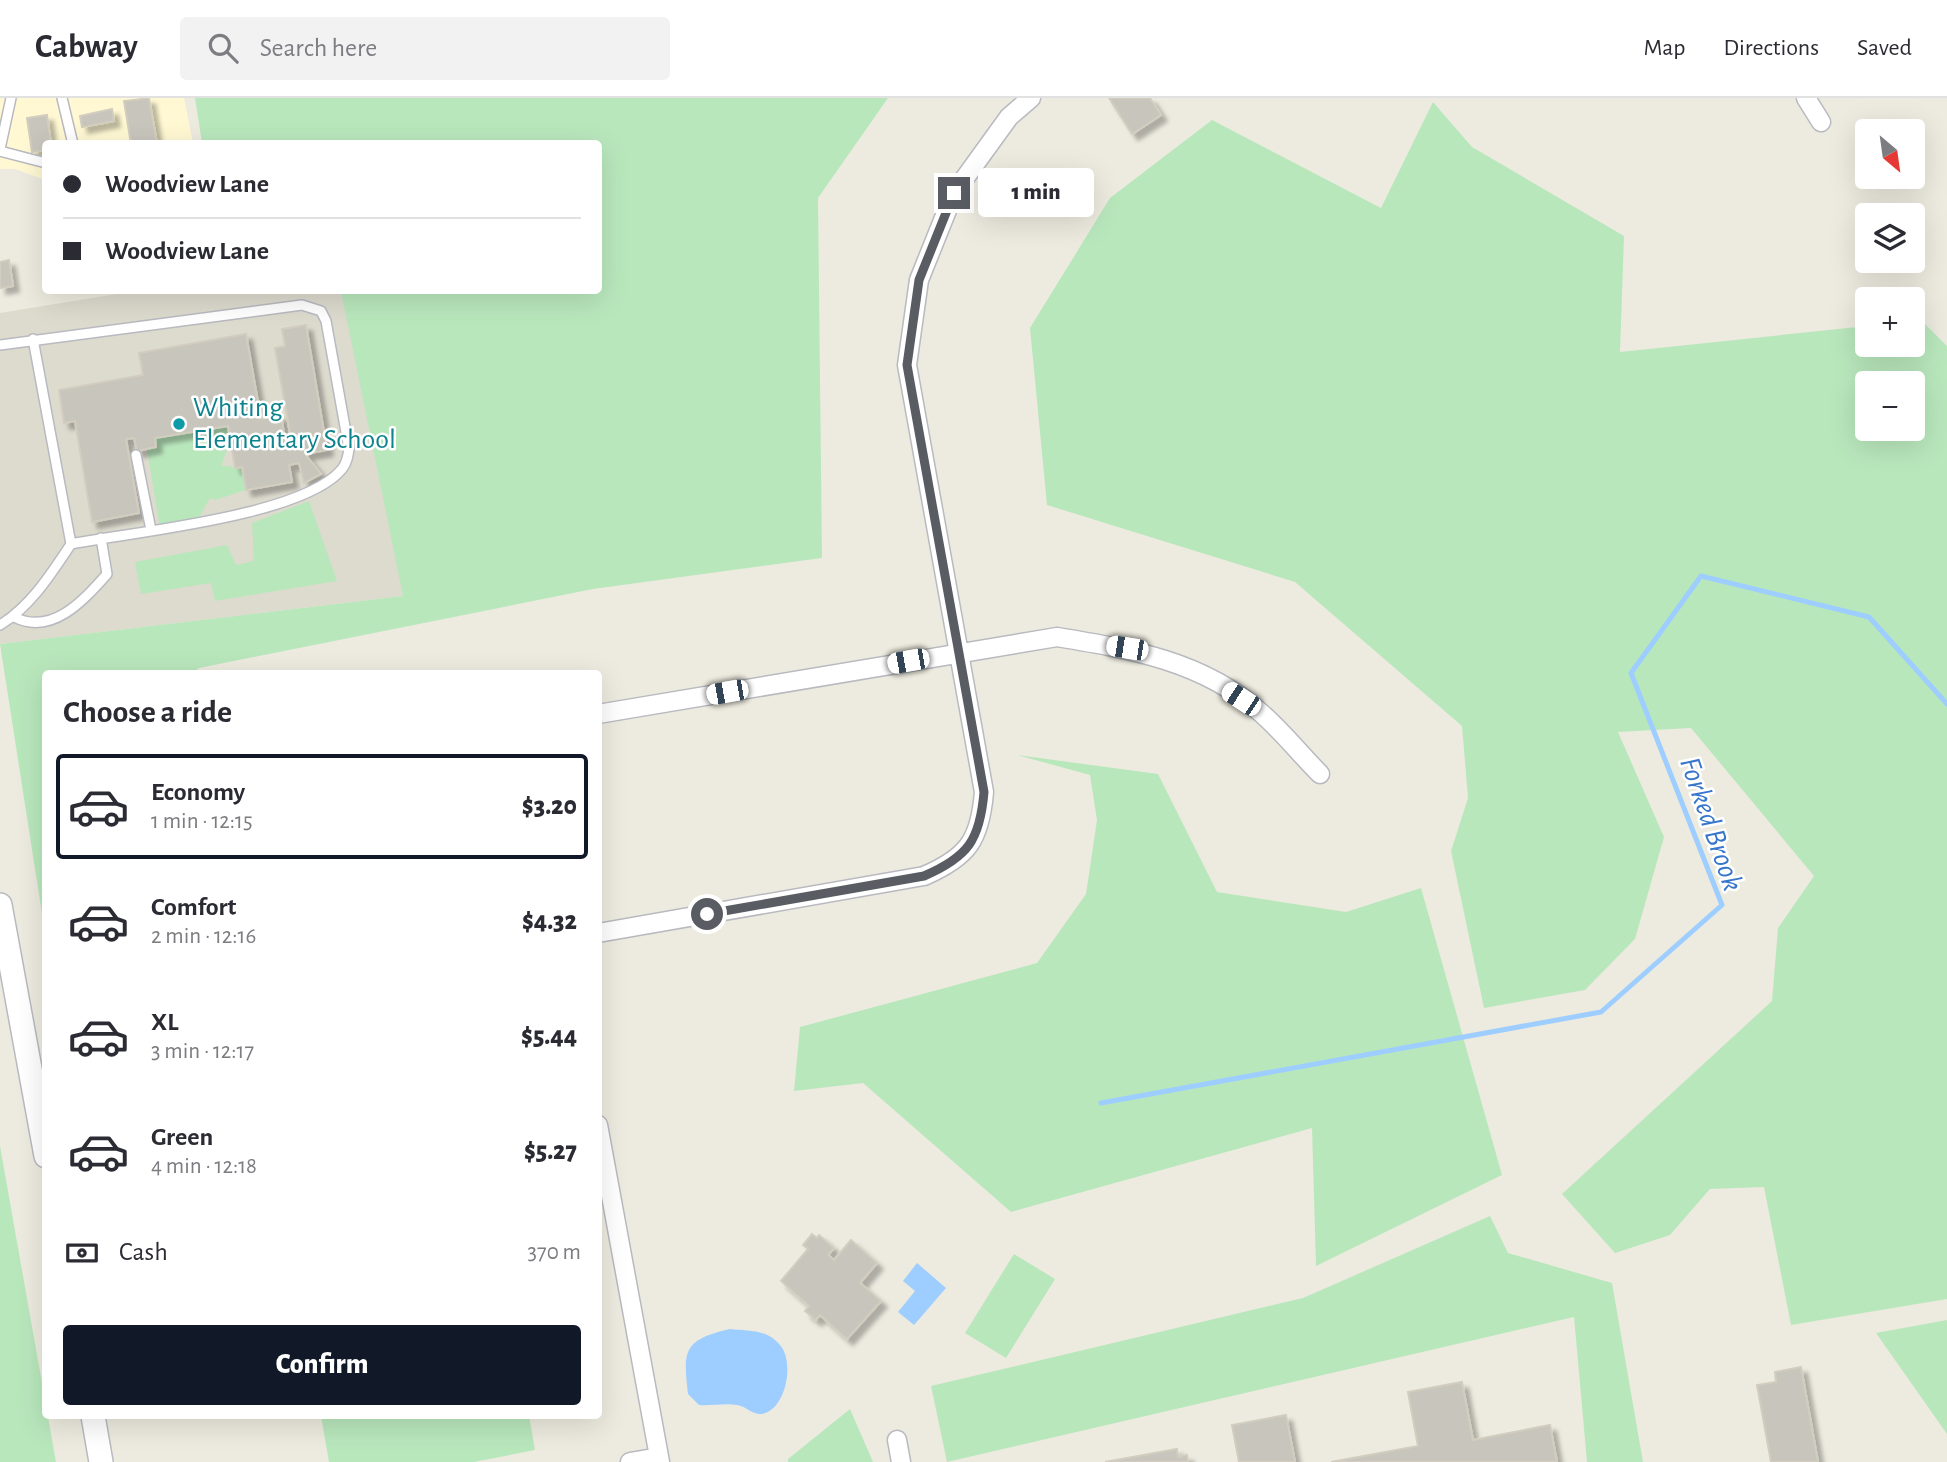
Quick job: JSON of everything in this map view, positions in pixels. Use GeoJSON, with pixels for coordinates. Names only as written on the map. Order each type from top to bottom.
{"type":"FeatureCollection","features":[{"type":"Feature","properties":{"kind":"street"},"geometry":{"type":"LineString","coordinates":[[602,932],[924,876],[957,859],[973,842],[982,819],[984,792],[907,365],[919,280],[954,193],[1009,117],[1031,98]]}},
{"type":"Feature","properties":{"kind":"street"},"geometry":{"type":"LineString","coordinates":[[1806,98],[1821,122]]}},
{"type":"Feature","properties":{"kind":"street"},"geometry":{"type":"LineString","coordinates":[[602,713],[1057,637],[1127,648],[1181,663],[1259,711],[1320,774]]}},
{"type":"Feature","properties":{"kind":"street"},"geometry":{"type":"LineString","coordinates":[[0,905],[42,1134]]}},
{"type":"Feature","properties":{"kind":"street"},"geometry":{"type":"LineString","coordinates":[[602,1156],[659,1459],[630,1462]]}},
{"type":"Feature","properties":{"kind":"street"},"geometry":{"type":"LineString","coordinates":[[94,1419],[101,1462]]}},
{"type":"Feature","properties":{"kind":"street"},"geometry":{"type":"LineString","coordinates":[[897,1440],[901,1462]]}},
{"type":"Feature","properties":{"kind":"lane"},"geometry":{"type":"LineString","coordinates":[[11,98],[0,150],[42,162]]}},
{"type":"Feature","properties":{"kind":"lane"},"geometry":{"type":"LineString","coordinates":[[62,98],[72,140]]}},
{"type":"Feature","properties":{"kind":"lane"},"geometry":{"type":"LineString","coordinates":[[0,345],[302,305],[321,311],[326,321],[349,449],[341,470],[305,493],[271,508],[71,544]]}},
{"type":"Feature","properties":{"kind":"lane"},"geometry":{"type":"LineString","coordinates":[[0,625],[13,617],[46,583],[71,544],[33,340]]}},
{"type":"Feature","properties":{"kind":"lane"},"geometry":{"type":"LineString","coordinates":[[136,455],[151,530]]}},
{"type":"Feature","properties":{"kind":"lane"},"geometry":{"type":"LineString","coordinates":[[13,617],[25,623],[63,617],[107,574],[101,538]]}},
{"type":"Feature","properties":{"kind":"shaded area"},"geometry":{"type":"Polygon","coordinates":[[[0,98],[184,98],[192,140],[42,140],[42,179],[15,169],[0,169],[0,98]]]}},
{"type":"Feature","properties":{"kind":"shaded area"},"geometry":{"type":"Polygon","coordinates":[[[116,294],[581,294],[403,596],[0,644],[0,313],[116,294]]]}},
{"type":"Feature","properties":{"kind":"green space"},"geometry":{"type":"Polygon","coordinates":[[[195,98],[888,98],[818,198],[822,558],[593,589],[197,670],[42,670],[42,914],[0,644],[403,596],[342,294],[602,294],[602,140],[202,140],[195,98]]]}},
{"type":"Feature","properties":{"kind":"green space"},"geometry":{"type":"Polygon","coordinates":[[[1433,102],[1472,147],[1624,236],[1620,352],[1855,327],[1855,357],[1925,357],[1925,324],[1947,346],[1947,1299],[1791,1325],[1764,1187],[1710,1189],[1670,1235],[1615,1253],[1562,1194],[1772,1001],[1778,928],[1814,876],[1691,728],[1618,732],[1664,837],[1635,939],[1585,990],[1484,1008],[1451,851],[1468,798],[1462,726],[1295,582],[1047,505],[1030,328],[1110,198],[1212,120],[1381,208],[1433,102]]]}},
{"type":"Feature","properties":{"kind":"green space"},"geometry":{"type":"Polygon","coordinates":[[[226,426],[230,442],[221,466],[242,467],[246,490],[215,500],[210,498],[197,521],[160,528],[147,449],[155,438],[226,426]]]}},
{"type":"Feature","properties":{"kind":"green space"},"geometry":{"type":"Polygon","coordinates":[[[309,501],[337,581],[215,601],[211,583],[141,594],[135,562],[227,545],[236,565],[254,561],[252,523],[309,501]]]}},
{"type":"Feature","properties":{"kind":"green space"},"geometry":{"type":"Polygon","coordinates":[[[1017,755],[1158,774],[1217,892],[1346,912],[1421,888],[1502,1175],[1316,1266],[1312,1128],[1011,1212],[863,1083],[794,1091],[800,1027],[1037,963],[1086,894],[1097,820],[1090,775],[1017,755]]]}},
{"type":"Feature","properties":{"kind":"green space"},"geometry":{"type":"Polygon","coordinates":[[[0,1146],[42,1383],[42,1419],[48,1419],[56,1462],[0,1462],[0,1146]]]}},
{"type":"Feature","properties":{"kind":"green space"},"geometry":{"type":"Polygon","coordinates":[[[1490,1216],[1508,1253],[1612,1283],[1643,1462],[1587,1462],[1574,1317],[947,1462],[931,1386],[1303,1298],[1490,1216]]]}},
{"type":"Feature","properties":{"kind":"green space"},"geometry":{"type":"Polygon","coordinates":[[[1014,1254],[1055,1279],[1006,1358],[965,1333],[1014,1254]]]}},
{"type":"Feature","properties":{"kind":"green space"},"geometry":{"type":"Polygon","coordinates":[[[1947,1320],[1947,1434],[1876,1333],[1947,1320]]]}},
{"type":"Feature","properties":{"kind":"green space"},"geometry":{"type":"Polygon","coordinates":[[[850,1409],[873,1462],[788,1462],[788,1459],[850,1409]]]}},
{"type":"Feature","properties":{"kind":"green space"},"geometry":{"type":"Polygon","coordinates":[[[322,1419],[530,1419],[535,1450],[474,1462],[329,1462],[322,1419]]]}},
{"type":"Feature","properties":{"kind":"water"},"geometry":{"type":"Polygon","coordinates":[[[917,1263],[946,1288],[914,1325],[898,1312],[915,1291],[903,1281],[917,1263]]]}},
{"type":"Feature","properties":{"kind":"water"},"geometry":{"type":"Polygon","coordinates":[[[730,1329],[769,1336],[785,1353],[786,1384],[777,1404],[770,1411],[758,1414],[737,1405],[699,1405],[688,1394],[686,1367],[690,1349],[703,1338],[730,1329]]]}},
{"type":"Feature","properties":{"kind":"building"},"geometry":{"type":"Polygon","coordinates":[[[149,98],[156,140],[130,140],[124,101],[149,98]]]}},
{"type":"Feature","properties":{"kind":"building"},"geometry":{"type":"Polygon","coordinates":[[[1109,98],[1150,98],[1161,115],[1132,134],[1109,98]]]}},
{"type":"Feature","properties":{"kind":"building"},"geometry":{"type":"Polygon","coordinates":[[[112,109],[114,121],[82,127],[80,116],[112,109]]]}},
{"type":"Feature","properties":{"kind":"building"},"geometry":{"type":"Polygon","coordinates":[[[47,115],[50,140],[42,140],[42,151],[32,152],[27,118],[47,115]]]}},
{"type":"Feature","properties":{"kind":"building"},"geometry":{"type":"Polygon","coordinates":[[[9,260],[13,286],[0,288],[0,262],[9,260]]]}},
{"type":"Feature","properties":{"kind":"building","name":"Whiting Elementary School"},"geometry":{"type":"Polygon","coordinates":[[[306,325],[327,450],[305,454],[321,474],[304,483],[299,463],[289,465],[292,482],[246,490],[242,467],[235,468],[228,426],[155,438],[156,447],[137,451],[134,438],[126,439],[139,513],[92,522],[75,421],[64,423],[59,390],[143,375],[139,353],[246,334],[261,419],[281,415],[285,440],[291,439],[275,348],[285,346],[282,329],[306,325]]]}},
{"type":"Feature","properties":{"kind":"building"},"geometry":{"type":"Polygon","coordinates":[[[812,1234],[817,1238],[819,1235],[834,1248],[828,1255],[834,1260],[851,1240],[877,1263],[860,1283],[881,1301],[847,1339],[820,1315],[816,1320],[805,1311],[809,1306],[781,1281],[808,1249],[803,1245],[812,1234]]]}},
{"type":"Feature","properties":{"kind":"building"},"geometry":{"type":"Polygon","coordinates":[[[1801,1367],[1818,1462],[1771,1462],[1757,1385],[1776,1382],[1775,1372],[1801,1367]]]}},
{"type":"Feature","properties":{"kind":"building"},"geometry":{"type":"Polygon","coordinates":[[[1462,1382],[1473,1440],[1550,1425],[1557,1462],[1331,1462],[1418,1446],[1408,1392],[1462,1382]]]}},
{"type":"Feature","properties":{"kind":"building"},"geometry":{"type":"Polygon","coordinates":[[[1286,1415],[1295,1462],[1239,1462],[1232,1425],[1286,1415]]]}},
{"type":"Feature","properties":{"kind":"building"},"geometry":{"type":"Polygon","coordinates":[[[1177,1449],[1178,1457],[1187,1455],[1188,1462],[1105,1462],[1177,1449]]]}},
{"type":"Feature","properties":{"kind":"waterway","name":"Forked Brook"},"geometry":{"type":"LineString","coordinates":[[1101,1103],[1601,1012],[1722,905],[1631,673],[1701,576],[1869,617],[1947,704]]}},
{"type":"Feature","properties":{"kind":"place","name":"Whiting Elementary School"},"geometry":{"type":"Point","coordinates":[179,424]}},
{"type":"Feature","properties":{"kind":"route"},"geometry":{"type":"LineString","coordinates":[[707,914],[924,876],[957,859],[973,842],[982,819],[984,792],[907,365],[919,280],[954,193]]}}]}
